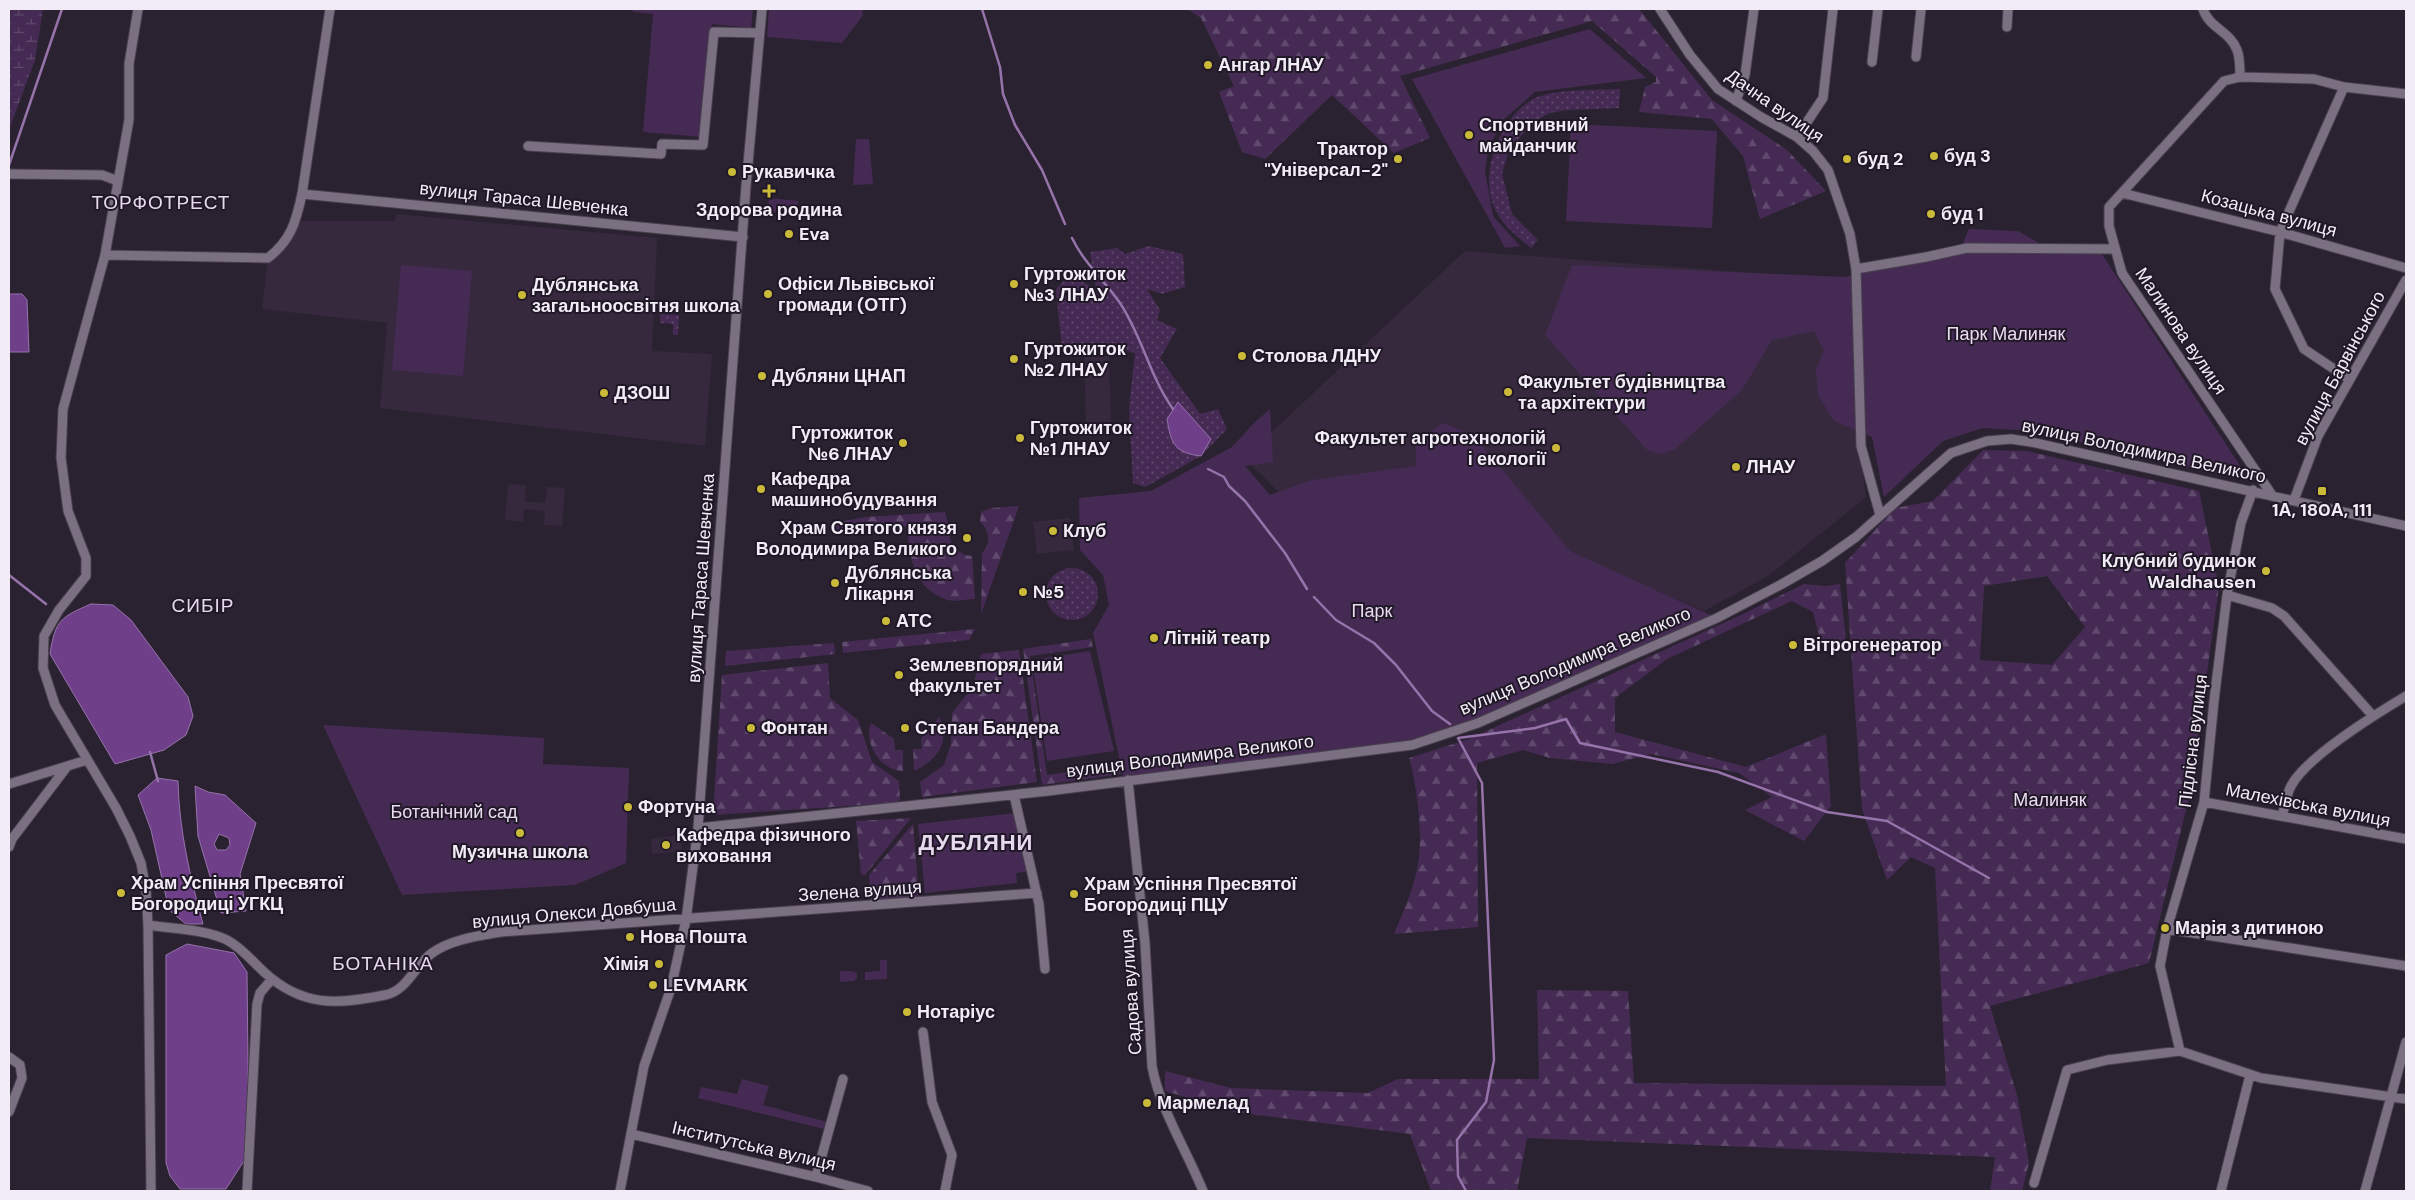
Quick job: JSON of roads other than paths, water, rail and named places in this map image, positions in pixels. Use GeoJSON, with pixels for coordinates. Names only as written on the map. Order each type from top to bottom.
{"type":"FeatureCollection","features":[{"type":"Feature","properties":{"kind":"street"},"geometry":{"type":"LineString","coordinates":[[138,9],[129,64],[129,120],[105,255],[63,409],[61,458],[68,511],[86,558],[86,576],[59,610],[44,636],[43,668],[55,705],[116,808],[140,863],[146,890],[151,1191]]}},
{"type":"Feature","properties":{"kind":"street"},"geometry":{"type":"LineString","coordinates":[[105,255],[268,258],[283,246],[296,221],[302,194],[330,9]]}},
{"type":"Feature","properties":{"kind":"street","name":"вулиця Тараса Шевченка"},"geometry":{"type":"LineString","coordinates":[[620,1191],[644,1066],[671,988],[686,920],[698,828],[746,186],[762,9]]}},
{"type":"Feature","properties":{"kind":"street","name":"Дачна вулиця"},"geometry":{"type":"LineString","coordinates":[[1660,9],[1690,56],[1718,89],[1797,137],[1813,151],[1828,170],[1850,234],[1856,269],[1861,446],[1880,515]]}},
{"type":"Feature","properties":{"kind":"street"},"geometry":{"type":"LineString","coordinates":[[1736,101],[1745,75],[1754,9]]}},
{"type":"Feature","properties":{"kind":"street"},"geometry":{"type":"LineString","coordinates":[[1797,137],[1823,98],[1833,9]]}},
{"type":"Feature","properties":{"kind":"street"},"geometry":{"type":"LineString","coordinates":[[1872,62],[1878,9]]}},
{"type":"Feature","properties":{"kind":"street"},"geometry":{"type":"LineString","coordinates":[[1916,57],[1921,9]]}},
{"type":"Feature","properties":{"kind":"street"},"geometry":{"type":"LineString","coordinates":[[2007,27],[2008,9]]}},
{"type":"Feature","properties":{"kind":"street"},"geometry":{"type":"LineString","coordinates":[[2203,9],[2208,21],[2234,43],[2238,51],[2240,77],[2314,79],[2344,86],[2406,94]]}},
{"type":"Feature","properties":{"kind":"street"},"geometry":{"type":"LineString","coordinates":[[528,146],[662,154],[662,144],[703,145],[714,32],[760,33]]}},
{"type":"Feature","properties":{"kind":"street","name":"Малинова вулиця"},"geometry":{"type":"LineString","coordinates":[[2240,77],[2224,80],[2122,192],[2109,207],[2109,226],[2122,273],[2272,495]]}},
{"type":"Feature","properties":{"kind":"street"},"geometry":{"type":"LineString","coordinates":[[2344,86],[2280,232],[2274,289],[2304,349],[2349,380]]}},
{"type":"Feature","properties":{"kind":"street"},"geometry":{"type":"LineString","coordinates":[[9,174],[102,175],[118,181]]}},
{"type":"Feature","properties":{"kind":"street","name":"Козацька вулиця"},"geometry":{"type":"LineString","coordinates":[[2122,192],[2280,232],[2406,268]]}},
{"type":"Feature","properties":{"kind":"street","name":"вулиця Тараса Шевченка"},"geometry":{"type":"LineString","coordinates":[[302,194],[743,238]]}},
{"type":"Feature","properties":{"kind":"street"},"geometry":{"type":"LineString","coordinates":[[1856,269],[1967,248],[2115,249]]}},
{"type":"Feature","properties":{"kind":"street","name":"вулиця Барвінського"},"geometry":{"type":"LineString","coordinates":[[2294,500],[2318,436],[2406,280]]}},
{"type":"Feature","properties":{"kind":"street","name":"вулиця Володимира Великого"},"geometry":{"type":"LineString","coordinates":[[698,828],[1014,795],[1412,745],[1478,723],[1717,618],[1822,561],[1856,537],[1951,453],[1968,446],[1995,440],[2011,439],[2031,442],[2253,490],[2406,526]]}},
{"type":"Feature","properties":{"kind":"street","name":"Підлісна вулиця"},"geometry":{"type":"LineString","coordinates":[[2180,1051],[2160,966],[2167,929],[2204,802],[2227,594],[2241,523],[2253,490]]}},
{"type":"Feature","properties":{"kind":"street"},"geometry":{"type":"LineString","coordinates":[[2227,594],[2272,608],[2284,616],[2373,716]]}},
{"type":"Feature","properties":{"kind":"street"},"geometry":{"type":"LineString","coordinates":[[2282,816],[2291,786],[2310,764],[2373,716],[2406,696]]}},
{"type":"Feature","properties":{"kind":"street"},"geometry":{"type":"LineString","coordinates":[[9,784],[87,760]]}},
{"type":"Feature","properties":{"kind":"street"},"geometry":{"type":"LineString","coordinates":[[9,847],[12,839],[66,768]]}},
{"type":"Feature","properties":{"kind":"street","name":"Садова вулиця"},"geometry":{"type":"LineString","coordinates":[[1128,780],[1144,934],[1152,1066],[1155,1085],[1203,1191]]}},
{"type":"Feature","properties":{"kind":"street"},"geometry":{"type":"LineString","coordinates":[[1014,795],[1037,893],[1045,969]]}},
{"type":"Feature","properties":{"kind":"street","name":"Малехівська вулиця"},"geometry":{"type":"LineString","coordinates":[[2204,802],[2406,839]]}},
{"type":"Feature","properties":{"kind":"street","name":"Зелена вулиця"},"geometry":{"type":"LineString","coordinates":[[686,920],[1037,893]]}},
{"type":"Feature","properties":{"kind":"street","name":"вулиця Олекси Довбуша"},"geometry":{"type":"LineString","coordinates":[[148,925],[226,940],[240,949],[272,979],[296,995],[309,1000],[324,1002],[366,998],[396,992],[432,953],[456,941],[501,932],[686,920]]}},
{"type":"Feature","properties":{"kind":"street"},"geometry":{"type":"LineString","coordinates":[[2167,929],[2406,966]]}},
{"type":"Feature","properties":{"kind":"street"},"geometry":{"type":"LineString","coordinates":[[247,1191],[258,1004],[260,993],[272,979]]}},
{"type":"Feature","properties":{"kind":"street"},"geometry":{"type":"LineString","coordinates":[[923,1032],[932,1102],[952,1155],[945,1191]]}},
{"type":"Feature","properties":{"kind":"street"},"geometry":{"type":"LineString","coordinates":[[2365,1191],[2406,1042]]}},
{"type":"Feature","properties":{"kind":"street"},"geometry":{"type":"LineString","coordinates":[[2034,1183],[2067,1070],[2106,1060],[2180,1051],[2261,1078],[2406,1099]]}},
{"type":"Feature","properties":{"kind":"street"},"geometry":{"type":"LineString","coordinates":[[9,1057],[20,1064],[22,1078],[9,1112]]}},
{"type":"Feature","properties":{"kind":"street"},"geometry":{"type":"LineString","coordinates":[[2221,1191],[2250,1074]]}},
{"type":"Feature","properties":{"kind":"street"},"geometry":{"type":"LineString","coordinates":[[816,1177],[843,1079]]}},
{"type":"Feature","properties":{"kind":"street","name":"Інститутська вулиця"},"geometry":{"type":"LineString","coordinates":[[631,1134],[868,1191]]}},
{"type":"Feature","properties":{"kind":"waterway"},"geometry":{"type":"LineString","coordinates":[[9,165],[62,9]]}},
{"type":"Feature","properties":{"kind":"waterway"},"geometry":{"type":"LineString","coordinates":[[982,9],[1000,67],[1003,94],[1015,125],[1042,170],[1065,224]]}},
{"type":"Feature","properties":{"kind":"waterway"},"geometry":{"type":"LineString","coordinates":[[1072,238],[1082,255],[1128,316],[1158,384],[1173,409]]}},
{"type":"Feature","properties":{"kind":"waterway"},"geometry":{"type":"LineString","coordinates":[[1208,469],[1224,477],[1229,486],[1245,501],[1285,553],[1307,589]]}},
{"type":"Feature","properties":{"kind":"waterway"},"geometry":{"type":"LineString","coordinates":[[9,575],[46,604]]}},
{"type":"Feature","properties":{"kind":"waterway"},"geometry":{"type":"LineString","coordinates":[[1314,597],[1336,620],[1374,643],[1396,665],[1432,711],[1450,724]]}},
{"type":"Feature","properties":{"kind":"waterway"},"geometry":{"type":"LineString","coordinates":[[1466,1191],[1458,1176],[1457,1140],[1486,1102],[1494,1060],[1482,783],[1458,738],[1535,728],[1566,719],[1580,743],[1718,772],[1827,812],[1887,821],[1989,878]]}},
{"type":"Feature","properties":{"kind":"waterway"},"geometry":{"type":"LineString","coordinates":[[150,752],[158,781]]}},
{"type":"Feature","properties":{"kind":"place","name":"Ангар ЛНАУ"},"geometry":{"type":"Point","coordinates":[1208,65]}},
{"type":"Feature","properties":{"kind":"place","name":"Спортивний майданчик"},"geometry":{"type":"Point","coordinates":[1469,135]}},
{"type":"Feature","properties":{"kind":"place","name":"буд 3"},"geometry":{"type":"Point","coordinates":[1934,156]}},
{"type":"Feature","properties":{"kind":"place","name":"Трактор \"Універсал-2\""},"geometry":{"type":"Point","coordinates":[1398,159]}},
{"type":"Feature","properties":{"kind":"place","name":"буд 2"},"geometry":{"type":"Point","coordinates":[1847,159]}},
{"type":"Feature","properties":{"kind":"place","name":"Рукавичка"},"geometry":{"type":"Point","coordinates":[732,172]}},
{"type":"Feature","properties":{"kind":"place","name":"Здорова родина"},"geometry":{"type":"Point","coordinates":[769,191]}},
{"type":"Feature","properties":{"kind":"place","name":"буд 1"},"geometry":{"type":"Point","coordinates":[1931,214]}},
{"type":"Feature","properties":{"kind":"place","name":"Eva"},"geometry":{"type":"Point","coordinates":[789,234]}},
{"type":"Feature","properties":{"kind":"place","name":"Гуртожиток №3 ЛНАУ"},"geometry":{"type":"Point","coordinates":[1014,284]}},
{"type":"Feature","properties":{"kind":"place","name":"Офіси Львівської громади (ОТГ)"},"geometry":{"type":"Point","coordinates":[768,294]}},
{"type":"Feature","properties":{"kind":"place","name":"Дублянська загальноосвітня школа"},"geometry":{"type":"Point","coordinates":[522,295]}},
{"type":"Feature","properties":{"kind":"place","name":"Столова ЛДНУ"},"geometry":{"type":"Point","coordinates":[1242,356]}},
{"type":"Feature","properties":{"kind":"place","name":"Гуртожиток №2 ЛНАУ"},"geometry":{"type":"Point","coordinates":[1014,359]}},
{"type":"Feature","properties":{"kind":"place","name":"Дубляни ЦНАП"},"geometry":{"type":"Point","coordinates":[762,376]}},
{"type":"Feature","properties":{"kind":"place","name":"Факультет будівництва та архітектури"},"geometry":{"type":"Point","coordinates":[1508,392]}},
{"type":"Feature","properties":{"kind":"place","name":"ДЗОШ"},"geometry":{"type":"Point","coordinates":[604,393]}},
{"type":"Feature","properties":{"kind":"place","name":"Гуртожиток №1 ЛНАУ"},"geometry":{"type":"Point","coordinates":[1020,438]}},
{"type":"Feature","properties":{"kind":"place","name":"Гуртожиток №6 ЛНАУ"},"geometry":{"type":"Point","coordinates":[903,443]}},
{"type":"Feature","properties":{"kind":"place","name":"Факультет агротехнологій і екології"},"geometry":{"type":"Point","coordinates":[1556,448]}},
{"type":"Feature","properties":{"kind":"place","name":"ЛНАУ"},"geometry":{"type":"Point","coordinates":[1736,467]}},
{"type":"Feature","properties":{"kind":"place","name":"Кафедра машинобудування"},"geometry":{"type":"Point","coordinates":[761,489]}},
{"type":"Feature","properties":{"kind":"place","name":"1А, 180А, 111"},"geometry":{"type":"Point","coordinates":[2322,491]}},
{"type":"Feature","properties":{"kind":"place","name":"Клуб"},"geometry":{"type":"Point","coordinates":[1053,531]}},
{"type":"Feature","properties":{"kind":"place","name":"Храм Святого князя Володимира Великого"},"geometry":{"type":"Point","coordinates":[967,538]}},
{"type":"Feature","properties":{"kind":"place","name":"Клубний будинок Waldhausen"},"geometry":{"type":"Point","coordinates":[2266,571]}},
{"type":"Feature","properties":{"kind":"place","name":"Дублянська Лікарня"},"geometry":{"type":"Point","coordinates":[835,583]}},
{"type":"Feature","properties":{"kind":"place","name":"№5"},"geometry":{"type":"Point","coordinates":[1023,592]}},
{"type":"Feature","properties":{"kind":"place","name":"АТС"},"geometry":{"type":"Point","coordinates":[886,621]}},
{"type":"Feature","properties":{"kind":"place","name":"Літній театр"},"geometry":{"type":"Point","coordinates":[1154,638]}},
{"type":"Feature","properties":{"kind":"place","name":"Вітрогенератор"},"geometry":{"type":"Point","coordinates":[1793,645]}},
{"type":"Feature","properties":{"kind":"place","name":"Землевпорядний факультет"},"geometry":{"type":"Point","coordinates":[899,675]}},
{"type":"Feature","properties":{"kind":"place","name":"Фонтан"},"geometry":{"type":"Point","coordinates":[751,728]}},
{"type":"Feature","properties":{"kind":"place","name":"Степан Бандера"},"geometry":{"type":"Point","coordinates":[905,728]}},
{"type":"Feature","properties":{"kind":"place","name":"Фортуна"},"geometry":{"type":"Point","coordinates":[628,807]}},
{"type":"Feature","properties":{"kind":"place","name":"Музична школа"},"geometry":{"type":"Point","coordinates":[520,833]}},
{"type":"Feature","properties":{"kind":"place","name":"Кафедра фізичного виховання"},"geometry":{"type":"Point","coordinates":[666,845]}},
{"type":"Feature","properties":{"kind":"place","name":"Храм Успіння Пресвятої Богородиці УГКЦ"},"geometry":{"type":"Point","coordinates":[121,893]}},
{"type":"Feature","properties":{"kind":"place","name":"Храм Успіння Пресвятої Богородиці ПЦУ"},"geometry":{"type":"Point","coordinates":[1074,894]}},
{"type":"Feature","properties":{"kind":"place","name":"Марія з дитиною"},"geometry":{"type":"Point","coordinates":[2165,928]}},
{"type":"Feature","properties":{"kind":"place","name":"Нова Пошта"},"geometry":{"type":"Point","coordinates":[630,937]}},
{"type":"Feature","properties":{"kind":"place","name":"Хімія"},"geometry":{"type":"Point","coordinates":[659,964]}},
{"type":"Feature","properties":{"kind":"place","name":"LEVMARK"},"geometry":{"type":"Point","coordinates":[653,985]}},
{"type":"Feature","properties":{"kind":"place","name":"Нотаріус"},"geometry":{"type":"Point","coordinates":[907,1012]}},
{"type":"Feature","properties":{"kind":"place","name":"Мармелад"},"geometry":{"type":"Point","coordinates":[1147,1103]}},
{"type":"Feature","properties":{"kind":"district","name":"ТОРФОТРЕСТ"},"geometry":{"type":"Point","coordinates":[161,202]}},
{"type":"Feature","properties":{"kind":"district","name":"СИБІР"},"geometry":{"type":"Point","coordinates":[203,605]}},
{"type":"Feature","properties":{"kind":"district","name":"ДУБЛЯНИ"},"geometry":{"type":"Point","coordinates":[976,842]}},
{"type":"Feature","properties":{"kind":"district","name":"БОТАНІКА"},"geometry":{"type":"Point","coordinates":[383,963]}},
{"type":"Feature","properties":{"kind":"park label","name":"Парк Малиняк"},"geometry":{"type":"Point","coordinates":[2006,334]}},
{"type":"Feature","properties":{"kind":"park label","name":"Парк"},"geometry":{"type":"Point","coordinates":[1372,611]}},
{"type":"Feature","properties":{"kind":"park label","name":"Малиняк"},"geometry":{"type":"Point","coordinates":[2050,800]}},
{"type":"Feature","properties":{"kind":"park label","name":"Ботанічний сад"},"geometry":{"type":"Point","coordinates":[454,812]}}]}
